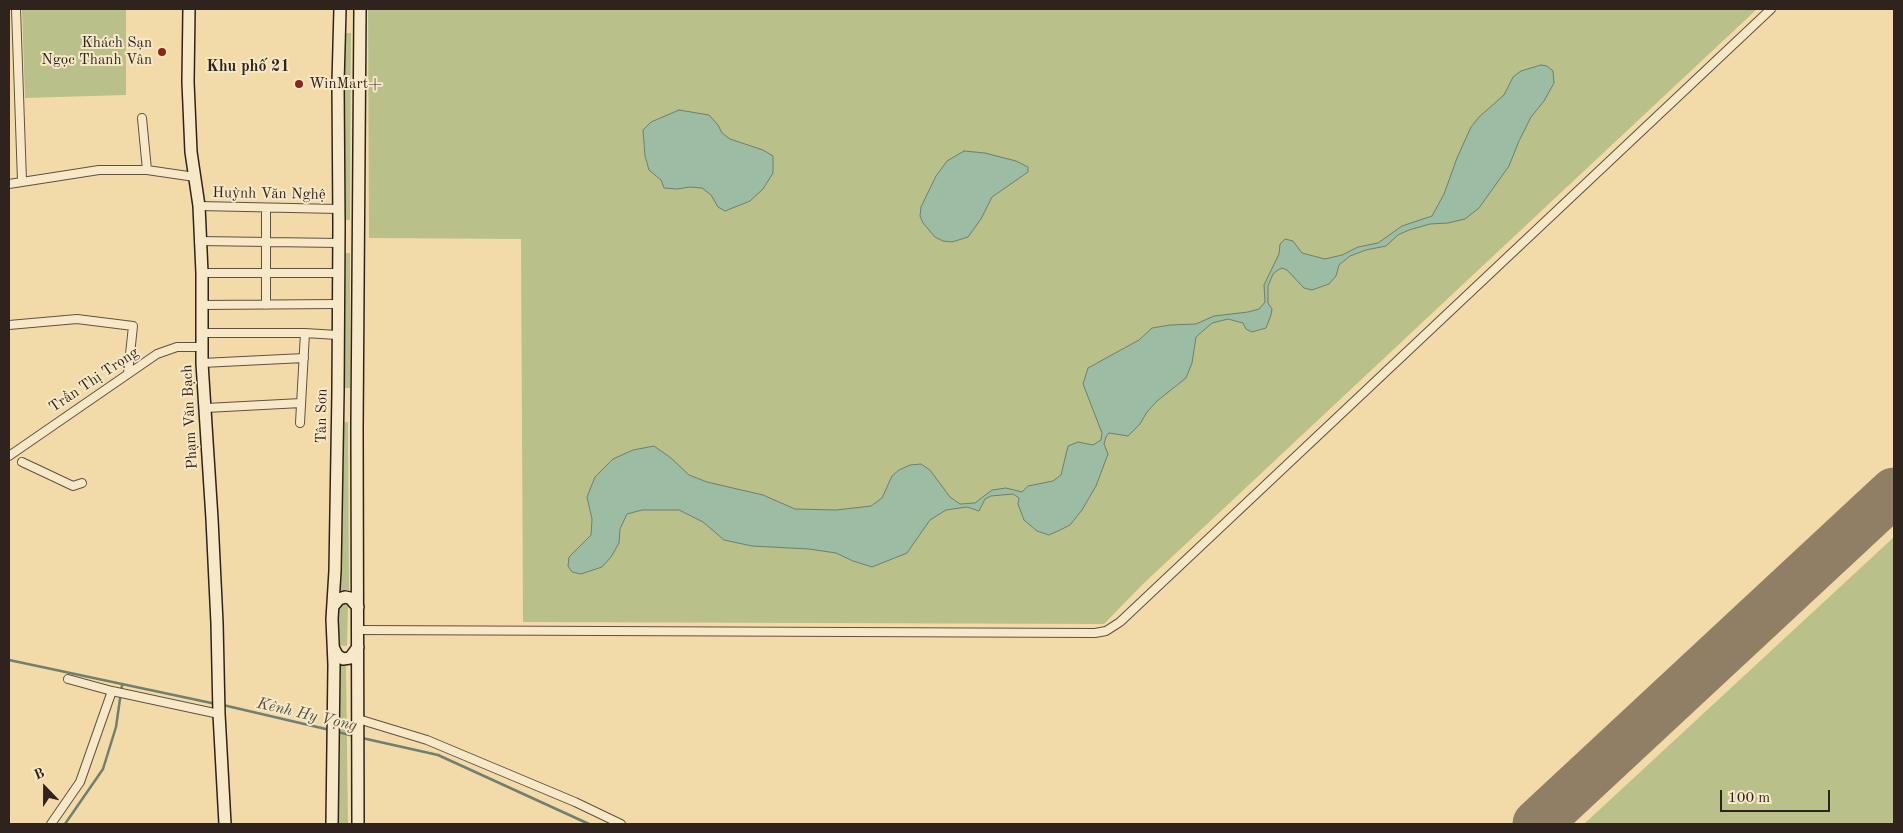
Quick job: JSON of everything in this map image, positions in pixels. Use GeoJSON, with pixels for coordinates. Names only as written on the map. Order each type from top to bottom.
{"type":"FeatureCollection","features":[{"type":"Feature","properties":{"kind":"street"},"geometry":{"type":"LineString","coordinates":[[16,9],[22,181]]}},
{"type":"Feature","properties":{"kind":"street","name":"Phạm Văn Bạch"},"geometry":{"type":"LineString","coordinates":[[189,9],[188,82],[194,177],[199,206],[199,241],[202,273],[202,363],[213,529],[219,714],[225,824]]}},
{"type":"Feature","properties":{"kind":"street"},"geometry":{"type":"LineString","coordinates":[[341,9],[348,12],[356,9]]}},
{"type":"Feature","properties":{"kind":"street","name":"Tân Sơn"},"geometry":{"type":"LineString","coordinates":[[332,824],[334,649],[332,619],[334,605],[338,392],[338,34],[341,9]]}},
{"type":"Feature","properties":{"kind":"street"},"geometry":{"type":"LineString","coordinates":[[358,824],[357,428],[360,9]]}},
{"type":"Feature","properties":{"kind":"street"},"geometry":{"type":"LineString","coordinates":[[358,630],[1086,633],[1106,631],[1120,622],[1771,9]]}},
{"type":"Feature","properties":{"kind":"street"},"geometry":{"type":"LineString","coordinates":[[338,34],[344,26],[350,24],[356,27],[360,33]]}},
{"type":"Feature","properties":{"kind":"street"},"geometry":{"type":"LineString","coordinates":[[142,118],[147,170]]}},
{"type":"Feature","properties":{"kind":"street","name":"Huỳnh Văn Nghệ"},"geometry":{"type":"LineString","coordinates":[[9,184],[99,170],[147,170],[194,177]]}},
{"type":"Feature","properties":{"kind":"street","name":"Huỳnh Văn Nghệ"},"geometry":{"type":"LineString","coordinates":[[199,206],[338,208]]}},
{"type":"Feature","properties":{"kind":"street"},"geometry":{"type":"LineString","coordinates":[[266,208],[266,304]]}},
{"type":"Feature","properties":{"kind":"street"},"geometry":{"type":"LineString","coordinates":[[339,226],[343,231],[350,234],[356,232],[359,227]]}},
{"type":"Feature","properties":{"kind":"street"},"geometry":{"type":"LineString","coordinates":[[199,241],[339,242]]}},
{"type":"Feature","properties":{"kind":"street"},"geometry":{"type":"LineString","coordinates":[[339,255],[344,249],[349,247],[354,248],[359,255]]}},
{"type":"Feature","properties":{"kind":"street"},"geometry":{"type":"LineString","coordinates":[[202,273],[338,273]]}},
{"type":"Feature","properties":{"kind":"street"},"geometry":{"type":"LineString","coordinates":[[201,305],[338,304]]}},
{"type":"Feature","properties":{"kind":"street"},"geometry":{"type":"LineString","coordinates":[[9,325],[77,320],[133,326],[128,373]]}},
{"type":"Feature","properties":{"kind":"street"},"geometry":{"type":"LineString","coordinates":[[202,333],[305,333],[337,335]]}},
{"type":"Feature","properties":{"kind":"street"},"geometry":{"type":"LineString","coordinates":[[300,423],[305,333]]}},
{"type":"Feature","properties":{"kind":"street","name":"Trần Thị Trọng"},"geometry":{"type":"LineString","coordinates":[[9,456],[157,354],[176,348],[202,347]]}},
{"type":"Feature","properties":{"kind":"street"},"geometry":{"type":"LineString","coordinates":[[202,363],[304,358]]}},
{"type":"Feature","properties":{"kind":"street"},"geometry":{"type":"LineString","coordinates":[[338,392],[345,400],[354,398],[358,394]]}},
{"type":"Feature","properties":{"kind":"street"},"geometry":{"type":"LineString","coordinates":[[206,408],[301,403]]}},
{"type":"Feature","properties":{"kind":"street"},"geometry":{"type":"LineString","coordinates":[[336,422],[342,416],[348,414],[355,419],[357,428]]}},
{"type":"Feature","properties":{"kind":"street"},"geometry":{"type":"LineString","coordinates":[[22,462],[73,486],[82,483]]}},
{"type":"Feature","properties":{"kind":"street"},"geometry":{"type":"LineString","coordinates":[[334,605],[339,599],[345,597],[350,598],[358,607]]}},
{"type":"Feature","properties":{"kind":"street"},"geometry":{"type":"LineString","coordinates":[[334,649],[343,659],[350,658],[358,647]]}},
{"type":"Feature","properties":{"kind":"street"},"geometry":{"type":"LineString","coordinates":[[68,679],[115,692],[219,714]]}},
{"type":"Feature","properties":{"kind":"street"},"geometry":{"type":"LineString","coordinates":[[51,824],[82,777],[115,692]]}},
{"type":"Feature","properties":{"kind":"street"},"geometry":{"type":"LineString","coordinates":[[358,720],[427,740],[576,802],[621,824]]}},
{"type":"Feature","properties":{"kind":"shaded area"},"geometry":{"type":"Polygon","coordinates":[[[22,9],[126,9],[126,95],[25,98],[22,9]]]}},
{"type":"Feature","properties":{"kind":"shaded area"},"geometry":{"type":"Polygon","coordinates":[[[368,9],[1757,9],[1143,584],[1104,624],[523,622],[521,239],[369,238],[368,9]]]}},
{"type":"Feature","properties":{"kind":"shaded area"},"geometry":{"type":"Polygon","coordinates":[[[338,33],[351,33],[350,220],[338,220],[338,33]]]}},
{"type":"Feature","properties":{"kind":"shaded area"},"geometry":{"type":"Polygon","coordinates":[[[1541,65],[1547,66],[1553,71],[1554,83],[1544,101],[1531,117],[1509,166],[1479,208],[1465,219],[1448,223],[1430,224],[1409,230],[1398,235],[1386,246],[1350,256],[1339,265],[1336,276],[1329,284],[1312,290],[1304,288],[1287,270],[1282,268],[1278,270],[1273,274],[1268,286],[1268,303],[1272,309],[1266,328],[1252,332],[1246,329],[1243,323],[1228,319],[1212,323],[1196,337],[1192,363],[1186,378],[1157,401],[1147,412],[1140,424],[1128,436],[1109,433],[1104,444],[1108,454],[1096,486],[1082,510],[1070,525],[1049,535],[1037,531],[1024,520],[1018,504],[1019,498],[1013,494],[991,496],[985,499],[979,511],[967,507],[946,510],[930,520],[907,553],[872,567],[836,553],[809,549],[752,546],[724,540],[703,522],[679,510],[642,510],[627,514],[620,529],[619,543],[611,557],[602,567],[581,574],[572,572],[568,566],[569,557],[591,535],[592,519],[587,497],[595,477],[613,459],[633,450],[654,446],[671,458],[689,475],[707,482],[763,495],[795,509],[836,510],[871,506],[882,498],[892,476],[910,465],[921,464],[930,470],[950,497],[960,504],[975,503],[992,490],[1006,488],[1022,492],[1028,486],[1053,481],[1061,475],[1068,446],[1078,442],[1093,445],[1101,440],[1102,433],[1083,384],[1088,368],[1139,340],[1152,328],[1196,324],[1214,316],[1259,309],[1265,302],[1264,285],[1279,254],[1280,244],[1285,239],[1293,241],[1302,253],[1325,259],[1342,255],[1358,247],[1378,243],[1402,226],[1432,216],[1444,194],[1471,127],[1479,117],[1504,95],[1513,77],[1521,71],[1541,65]]]}},
{"type":"Feature","properties":{"kind":"shaded area"},"geometry":{"type":"Polygon","coordinates":[[[679,110],[709,115],[722,133],[730,139],[763,150],[773,156],[773,173],[763,189],[750,201],[725,211],[718,207],[711,195],[702,188],[664,188],[661,180],[649,170],[645,156],[643,130],[651,122],[679,110]]]}},
{"type":"Feature","properties":{"kind":"shaded area"},"geometry":{"type":"Polygon","coordinates":[[[964,151],[985,153],[1016,161],[1028,167],[1028,172],[992,197],[981,219],[968,237],[952,242],[943,241],[935,237],[923,223],[920,216],[921,207],[936,176],[947,161],[964,151]]]}},
{"type":"Feature","properties":{"kind":"shaded area"},"geometry":{"type":"Polygon","coordinates":[[[338,253],[350,253],[350,388],[337,388],[338,253]]]}},
{"type":"Feature","properties":{"kind":"shaded area"},"geometry":{"type":"Polygon","coordinates":[[[348,422],[349,590],[336,590],[336,423],[348,422]]]}},
{"type":"Feature","properties":{"kind":"shaded area"},"geometry":{"type":"Polygon","coordinates":[[[1894,537],[1894,824],[1584,824],[1894,537]]]}},
{"type":"Feature","properties":{"kind":"shaded area"},"geometry":{"type":"Polygon","coordinates":[[[348,604],[347,646],[335,645],[336,605],[348,604]]]}},
{"type":"Feature","properties":{"kind":"shaded area"},"geometry":{"type":"Polygon","coordinates":[[[334,663],[346,663],[348,824],[334,824],[334,663]]]}},
{"type":"Feature","properties":{"kind":"waterway","name":"Kênh Hy Vọng"},"geometry":{"type":"LineString","coordinates":[[9,660],[216,704]]}},
{"type":"Feature","properties":{"kind":"waterway"},"geometry":{"type":"LineString","coordinates":[[65,824],[103,769],[116,727],[122,685]]}},
{"type":"Feature","properties":{"kind":"waterway","name":"Kênh Hy Vọng"},"geometry":{"type":"LineString","coordinates":[[223,705],[330,730]]}},
{"type":"Feature","properties":{"kind":"waterway","name":"Kênh Hy Vọng"},"geometry":{"type":"LineString","coordinates":[[338,732],[354,736]]}},
{"type":"Feature","properties":{"kind":"waterway","name":"Kênh Hy Vọng"},"geometry":{"type":"LineString","coordinates":[[362,738],[438,755],[589,824]]}},
{"type":"Feature","properties":{"kind":"taxiway"},"geometry":{"type":"LineString","coordinates":[[1880,506],[1894,497]]}},
{"type":"Feature","properties":{"kind":"runway"},"geometry":{"type":"LineString","coordinates":[[1537,824],[1894,492]]}},
{"type":"Feature","properties":{"kind":"place","name":"Khách Sạn Ngọc Thanh Vân"},"geometry":{"type":"Point","coordinates":[162,52]}},
{"type":"Feature","properties":{"kind":"place","name":"WinMart+"},"geometry":{"type":"Point","coordinates":[299,84]}},
{"type":"Feature","properties":{"kind":"district","name":"Khu phố 21"},"geometry":{"type":"Point","coordinates":[248,67]}}]}
